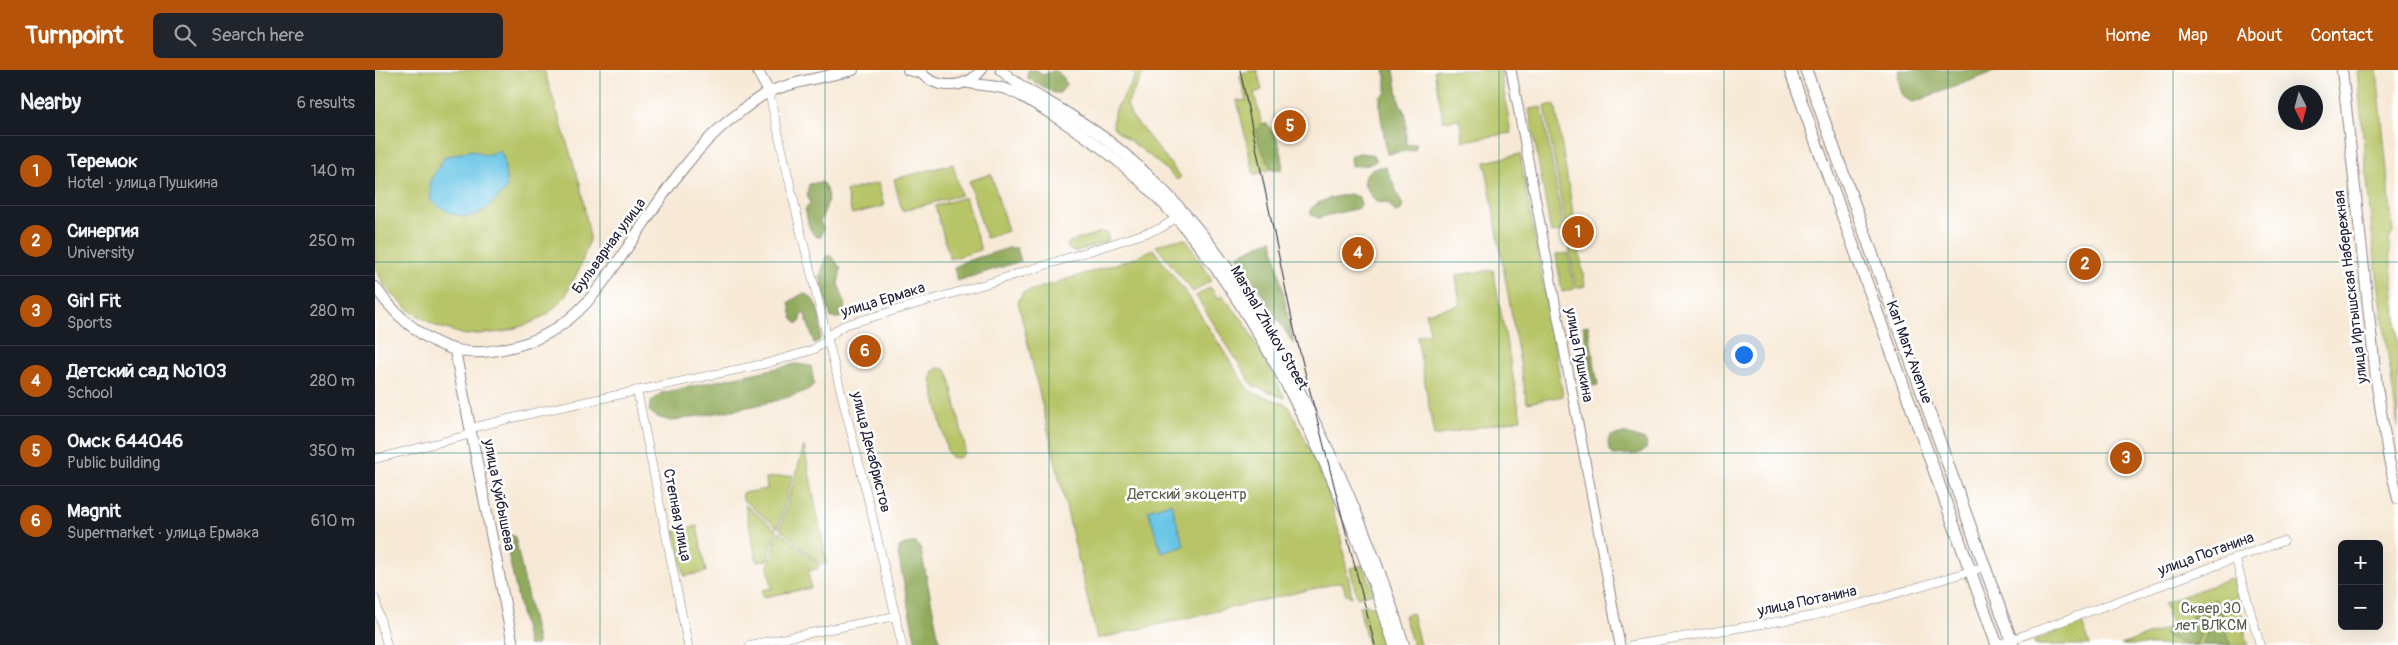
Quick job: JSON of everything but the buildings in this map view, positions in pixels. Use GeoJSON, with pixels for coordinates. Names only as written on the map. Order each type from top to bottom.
{"type":"FeatureCollection","features":[{"type":"Feature","properties":{"kind":"main road"},"geometry":{"type":"LineString","coordinates":[[757,70],[769,92]]}},
{"type":"Feature","properties":{"kind":"main road","name":"Бульварная улица"},"geometry":{"type":"LineString","coordinates":[[375,287],[402,318],[434,342],[455,351],[479,352],[504,349],[533,341],[561,326],[585,304],[665,195],[715,134],[731,119],[769,92],[853,70]]}},
{"type":"Feature","properties":{"kind":"main road"},"geometry":{"type":"LineString","coordinates":[[908,70],[920,71]]}},
{"type":"Feature","properties":{"kind":"main road"},"geometry":{"type":"LineString","coordinates":[[965,82],[975,77],[981,70]]}},
{"type":"Feature","properties":{"kind":"main road","name":"Marshal Zhukov Street"},"geometry":{"type":"LineString","coordinates":[[1001,70],[1017,83],[1102,136],[1136,164],[1216,250],[1248,296],[1298,387],[1367,537],[1404,645]]}},
{"type":"Feature","properties":{"kind":"main road","name":"Karl Marx Avenue"},"geometry":{"type":"LineString","coordinates":[[1790,70],[1997,645]]}},
{"type":"Feature","properties":{"kind":"main road","name":"Karl Marx Avenue"},"geometry":{"type":"LineString","coordinates":[[1806,70],[2012,643]]}},
{"type":"Feature","properties":{"kind":"main road","name":"улица Иртышская Набережная"},"geometry":{"type":"LineString","coordinates":[[2342,70],[2377,387],[2389,460],[2398,499]]}},
{"type":"Feature","properties":{"kind":"main road","name":"Marshal Zhukov Street"},"geometry":{"type":"LineString","coordinates":[[920,71],[939,84],[954,85],[965,82],[1005,89],[1081,132],[1131,171],[1181,214],[1239,301],[1306,424],[1364,558],[1394,645]]}},
{"type":"Feature","properties":{"kind":"main road","name":"улица Куйбышева"},"geometry":{"type":"LineString","coordinates":[[455,351],[513,645]]}},
{"type":"Feature","properties":{"kind":"street","name":"улица Пушкина"},"geometry":{"type":"LineString","coordinates":[[1511,70],[1620,645]]}},
{"type":"Feature","properties":{"kind":"street","name":"улица Декабристов"},"geometry":{"type":"LineString","coordinates":[[769,92],[902,645]]}},
{"type":"Feature","properties":{"kind":"street","name":"улица Ермака"},"geometry":{"type":"LineString","coordinates":[[375,459],[471,431],[637,390],[775,361],[816,349],[835,329],[845,325],[992,282],[1147,233],[1161,228],[1181,214]]}},
{"type":"Feature","properties":{"kind":"street","name":"Степная улица"},"geometry":{"type":"LineString","coordinates":[[637,390],[688,645]]}},
{"type":"Feature","properties":{"kind":"street","name":"улица Потанина"},"geometry":{"type":"LineString","coordinates":[[1997,645],[2012,643],[2235,557],[2283,541]]}},
{"type":"Feature","properties":{"kind":"street"},"geometry":{"type":"LineString","coordinates":[[2235,557],[2260,645]]}},
{"type":"Feature","properties":{"kind":"street","name":"улица Потанина"},"geometry":{"type":"LineString","coordinates":[[1632,645],[1812,616],[1861,604],[1984,567]]}},
{"type":"Feature","properties":{"kind":"street"},"geometry":{"type":"LineString","coordinates":[[375,599],[387,645]]}},
{"type":"Feature","properties":{"kind":"street"},"geometry":{"type":"LineString","coordinates":[[750,645],[896,616]]}},
{"type":"Feature","properties":{"kind":"green space"},"geometry":{"type":"Polygon","coordinates":[[[375,70],[544,70],[580,184],[590,238],[581,265],[565,297],[548,314],[528,324],[503,332],[465,335],[436,326],[409,310],[386,288],[375,268],[375,70]]]}},
{"type":"Feature","properties":{"kind":"green space"},"geometry":{"type":"Polygon","coordinates":[[[1028,70],[1037,70],[1043,75],[1055,70],[1064,78],[1066,85],[1060,93],[1054,93],[1027,78],[1028,70]]]}},
{"type":"Feature","properties":{"kind":"green space"},"geometry":{"type":"Polygon","coordinates":[[[1128,70],[1145,70],[1127,104],[1131,115],[1181,177],[1177,180],[1113,127],[1114,112],[1136,75],[1128,70]]]}},
{"type":"Feature","properties":{"kind":"green space"},"geometry":{"type":"Polygon","coordinates":[[[1257,70],[1262,90],[1254,93],[1273,168],[1254,175],[1237,100],[1246,101],[1240,76],[1244,72],[1257,70]]]}},
{"type":"Feature","properties":{"kind":"green space"},"geometry":{"type":"Polygon","coordinates":[[[1384,70],[1394,70],[1399,101],[1406,115],[1406,145],[1417,143],[1415,150],[1387,154],[1380,111],[1380,97],[1386,93],[1384,70]]]}},
{"type":"Feature","properties":{"kind":"green space"},"geometry":{"type":"Polygon","coordinates":[[[1434,70],[1500,70],[1511,133],[1463,141],[1459,119],[1443,121],[1434,70]]]}},
{"type":"Feature","properties":{"kind":"green space"},"geometry":{"type":"Polygon","coordinates":[[[1898,70],[1999,70],[1914,102],[1905,98],[1901,90],[1898,70]]]}},
{"type":"Feature","properties":{"kind":"green space"},"geometry":{"type":"Polygon","coordinates":[[[2357,70],[2377,70],[2393,232],[2389,240],[2398,341],[2398,428],[2373,245],[2357,70]]]}},
{"type":"Feature","properties":{"kind":"green space"},"geometry":{"type":"Polygon","coordinates":[[[1555,104],[1585,286],[1576,288],[1545,106],[1555,104]]]}},
{"type":"Feature","properties":{"kind":"green space"},"geometry":{"type":"Polygon","coordinates":[[[1542,107],[1564,231],[1551,233],[1529,109],[1542,107]]]}},
{"type":"Feature","properties":{"kind":"green space"},"geometry":{"type":"Polygon","coordinates":[[[1262,123],[1267,124],[1279,145],[1283,163],[1282,169],[1278,171],[1272,170],[1259,144],[1256,132],[1262,123]]]}},
{"type":"Feature","properties":{"kind":"green space"},"geometry":{"type":"Polygon","coordinates":[[[1359,153],[1372,154],[1376,161],[1368,165],[1351,166],[1350,157],[1359,153]]]}},
{"type":"Feature","properties":{"kind":"green space"},"geometry":{"type":"Polygon","coordinates":[[[1520,154],[1563,396],[1527,403],[1485,162],[1520,154]]]}},
{"type":"Feature","properties":{"kind":"green space"},"geometry":{"type":"Polygon","coordinates":[[[953,164],[961,195],[902,211],[894,179],[953,164]]]}},
{"type":"Feature","properties":{"kind":"green space"},"geometry":{"type":"Polygon","coordinates":[[[1379,167],[1386,167],[1403,206],[1399,213],[1395,212],[1387,204],[1376,202],[1364,182],[1366,174],[1379,167]]]}},
{"type":"Feature","properties":{"kind":"green space"},"geometry":{"type":"Polygon","coordinates":[[[991,174],[1008,231],[986,238],[969,181],[991,174]]]}},
{"type":"Feature","properties":{"kind":"green space"},"geometry":{"type":"Polygon","coordinates":[[[822,182],[828,197],[825,211],[820,221],[823,229],[821,236],[817,237],[811,232],[805,209],[810,204],[807,194],[809,184],[822,182]]]}},
{"type":"Feature","properties":{"kind":"green space"},"geometry":{"type":"Polygon","coordinates":[[[878,183],[884,206],[852,214],[846,191],[878,183]]]}},
{"type":"Feature","properties":{"kind":"green space"},"geometry":{"type":"Polygon","coordinates":[[[1349,194],[1359,197],[1361,204],[1359,208],[1318,218],[1311,215],[1310,210],[1318,203],[1349,194]]]}},
{"type":"Feature","properties":{"kind":"green space"},"geometry":{"type":"Polygon","coordinates":[[[965,197],[981,250],[950,259],[935,206],[965,197]]]}},
{"type":"Feature","properties":{"kind":"green space"},"geometry":{"type":"Polygon","coordinates":[[[642,205],[643,212],[626,234],[616,233],[614,228],[616,221],[642,205]]]}},
{"type":"Feature","properties":{"kind":"green space"},"geometry":{"type":"Polygon","coordinates":[[[1101,232],[1107,233],[1108,239],[1106,242],[1074,252],[1068,249],[1067,244],[1070,242],[1101,232]]]}},
{"type":"Feature","properties":{"kind":"green space"},"geometry":{"type":"Polygon","coordinates":[[[1186,239],[1212,280],[1193,292],[1156,246],[1172,240],[1186,239]]]}},
{"type":"Feature","properties":{"kind":"green space"},"geometry":{"type":"Polygon","coordinates":[[[1272,239],[1294,345],[1237,255],[1272,239]]]}},
{"type":"Feature","properties":{"kind":"green space"},"geometry":{"type":"Polygon","coordinates":[[[1009,248],[1017,248],[1021,261],[957,281],[954,268],[963,262],[1009,248]]]}},
{"type":"Feature","properties":{"kind":"green space","name":"Детский экоцентр"},"geometry":{"type":"Polygon","coordinates":[[[1153,249],[1189,297],[1249,391],[1287,405],[1295,418],[1326,486],[1341,539],[1352,597],[1346,594],[1342,582],[1097,639],[1018,302],[1023,293],[1135,258],[1153,249]]]}},
{"type":"Feature","properties":{"kind":"green space"},"geometry":{"type":"Polygon","coordinates":[[[1568,253],[1574,289],[1562,292],[1556,255],[1568,253]]]}},
{"type":"Feature","properties":{"kind":"green space"},"geometry":{"type":"Polygon","coordinates":[[[826,256],[832,256],[841,269],[838,284],[843,297],[844,311],[840,318],[831,318],[820,277],[826,256]]]}},
{"type":"Feature","properties":{"kind":"green space"},"geometry":{"type":"Polygon","coordinates":[[[1493,270],[1521,419],[1434,436],[1417,336],[1430,333],[1426,313],[1460,305],[1456,275],[1493,270]]]}},
{"type":"Feature","properties":{"kind":"green space"},"geometry":{"type":"Polygon","coordinates":[[[1210,287],[1218,298],[1223,296],[1244,322],[1285,398],[1253,386],[1196,296],[1210,287]]]}},
{"type":"Feature","properties":{"kind":"green space"},"geometry":{"type":"Polygon","coordinates":[[[802,294],[808,295],[813,299],[819,313],[821,328],[819,341],[814,343],[805,314],[801,314],[801,321],[797,324],[792,318],[789,302],[802,294]]]}},
{"type":"Feature","properties":{"kind":"green space"},"geometry":{"type":"Polygon","coordinates":[[[1588,325],[1598,385],[1593,386],[1583,326],[1588,325]]]}},
{"type":"Feature","properties":{"kind":"green space"},"geometry":{"type":"Polygon","coordinates":[[[796,364],[811,366],[814,384],[806,390],[791,396],[748,407],[671,421],[657,417],[649,411],[651,402],[661,393],[796,364]]]}},
{"type":"Feature","properties":{"kind":"green space"},"geometry":{"type":"Polygon","coordinates":[[[938,368],[945,369],[949,375],[965,447],[964,454],[958,458],[951,457],[947,451],[931,379],[932,372],[938,368]]]}},
{"type":"Feature","properties":{"kind":"green space"},"geometry":{"type":"Polygon","coordinates":[[[1624,433],[1645,440],[1647,444],[1646,449],[1638,454],[1613,455],[1608,441],[1610,436],[1624,433]]]}},
{"type":"Feature","properties":{"kind":"green space"},"geometry":{"type":"Polygon","coordinates":[[[804,446],[827,563],[821,565],[780,529],[804,446]]]}},
{"type":"Feature","properties":{"kind":"green space"},"geometry":{"type":"Polygon","coordinates":[[[793,475],[778,528],[743,500],[742,493],[767,489],[766,478],[793,475]]]}},
{"type":"Feature","properties":{"kind":"green space"},"geometry":{"type":"Polygon","coordinates":[[[745,505],[777,530],[767,560],[757,562],[745,505]]]}},
{"type":"Feature","properties":{"kind":"green space"},"geometry":{"type":"Polygon","coordinates":[[[697,526],[706,572],[684,576],[675,531],[697,526]]]}},
{"type":"Feature","properties":{"kind":"green space"},"geometry":{"type":"Polygon","coordinates":[[[779,531],[819,565],[818,569],[808,571],[811,588],[763,597],[762,590],[772,588],[768,567],[779,531]]]}},
{"type":"Feature","properties":{"kind":"green space"},"geometry":{"type":"Polygon","coordinates":[[[510,534],[515,537],[538,645],[528,645],[505,539],[510,534]]]}},
{"type":"Feature","properties":{"kind":"green space"},"geometry":{"type":"Polygon","coordinates":[[[916,543],[921,550],[940,645],[916,645],[898,554],[900,546],[916,543]]]}},
{"type":"Feature","properties":{"kind":"green space"},"geometry":{"type":"Polygon","coordinates":[[[1363,565],[1374,593],[1357,597],[1350,568],[1363,565]]]}},
{"type":"Feature","properties":{"kind":"green space","name":"Сквер 30 лет ВЛКСМ"},"geometry":{"type":"Polygon","coordinates":[[[2233,578],[2248,645],[2121,645],[2172,626],[2164,603],[2233,578]]]}},
{"type":"Feature","properties":{"kind":"green space"},"geometry":{"type":"Polygon","coordinates":[[[2216,599],[2196,645],[2185,645],[2163,634],[2192,625],[2192,611],[2216,599]]]}},
{"type":"Feature","properties":{"kind":"green space"},"geometry":{"type":"Polygon","coordinates":[[[2220,603],[2230,645],[2202,645],[2220,603]]]}},
{"type":"Feature","properties":{"kind":"green space"},"geometry":{"type":"Polygon","coordinates":[[[1359,606],[1376,607],[1390,645],[1368,645],[1359,606]]]}},
{"type":"Feature","properties":{"kind":"green space"},"geometry":{"type":"Polygon","coordinates":[[[1412,613],[1420,645],[1413,645],[1404,616],[1412,613]]]}},
{"type":"Feature","properties":{"kind":"green space"},"geometry":{"type":"Polygon","coordinates":[[[2082,622],[2090,645],[2035,645],[2034,641],[2082,622]]]}},
{"type":"Feature","properties":{"kind":"water"},"geometry":{"type":"Polygon","coordinates":[[[472,150],[485,155],[500,151],[504,159],[507,188],[481,212],[473,216],[464,216],[444,209],[431,201],[430,181],[445,157],[472,150]]]}},
{"type":"Feature","properties":{"kind":"water"},"geometry":{"type":"Polygon","coordinates":[[[1171,503],[1184,546],[1162,553],[1148,510],[1171,503]]]}},
{"type":"Feature","properties":{"kind":"tram line"},"geometry":{"type":"LineString","coordinates":[[1240,70],[1294,329],[1375,645]]}},
{"type":"Feature","properties":{"kind":"place","name":"Омск 644046"},"geometry":{"type":"Point","coordinates":[1290,126]}},
{"type":"Feature","properties":{"kind":"place","name":"Теремок"},"geometry":{"type":"Point","coordinates":[1578,232]}},
{"type":"Feature","properties":{"kind":"place","name":"Детский сад №103"},"geometry":{"type":"Point","coordinates":[1358,253]}},
{"type":"Feature","properties":{"kind":"place","name":"Синергия"},"geometry":{"type":"Point","coordinates":[2085,264]}},
{"type":"Feature","properties":{"kind":"place","name":"Magnit"},"geometry":{"type":"Point","coordinates":[865,351]}},
{"type":"Feature","properties":{"kind":"place","name":"Girl Fit"},"geometry":{"type":"Point","coordinates":[2126,458]}}]}
